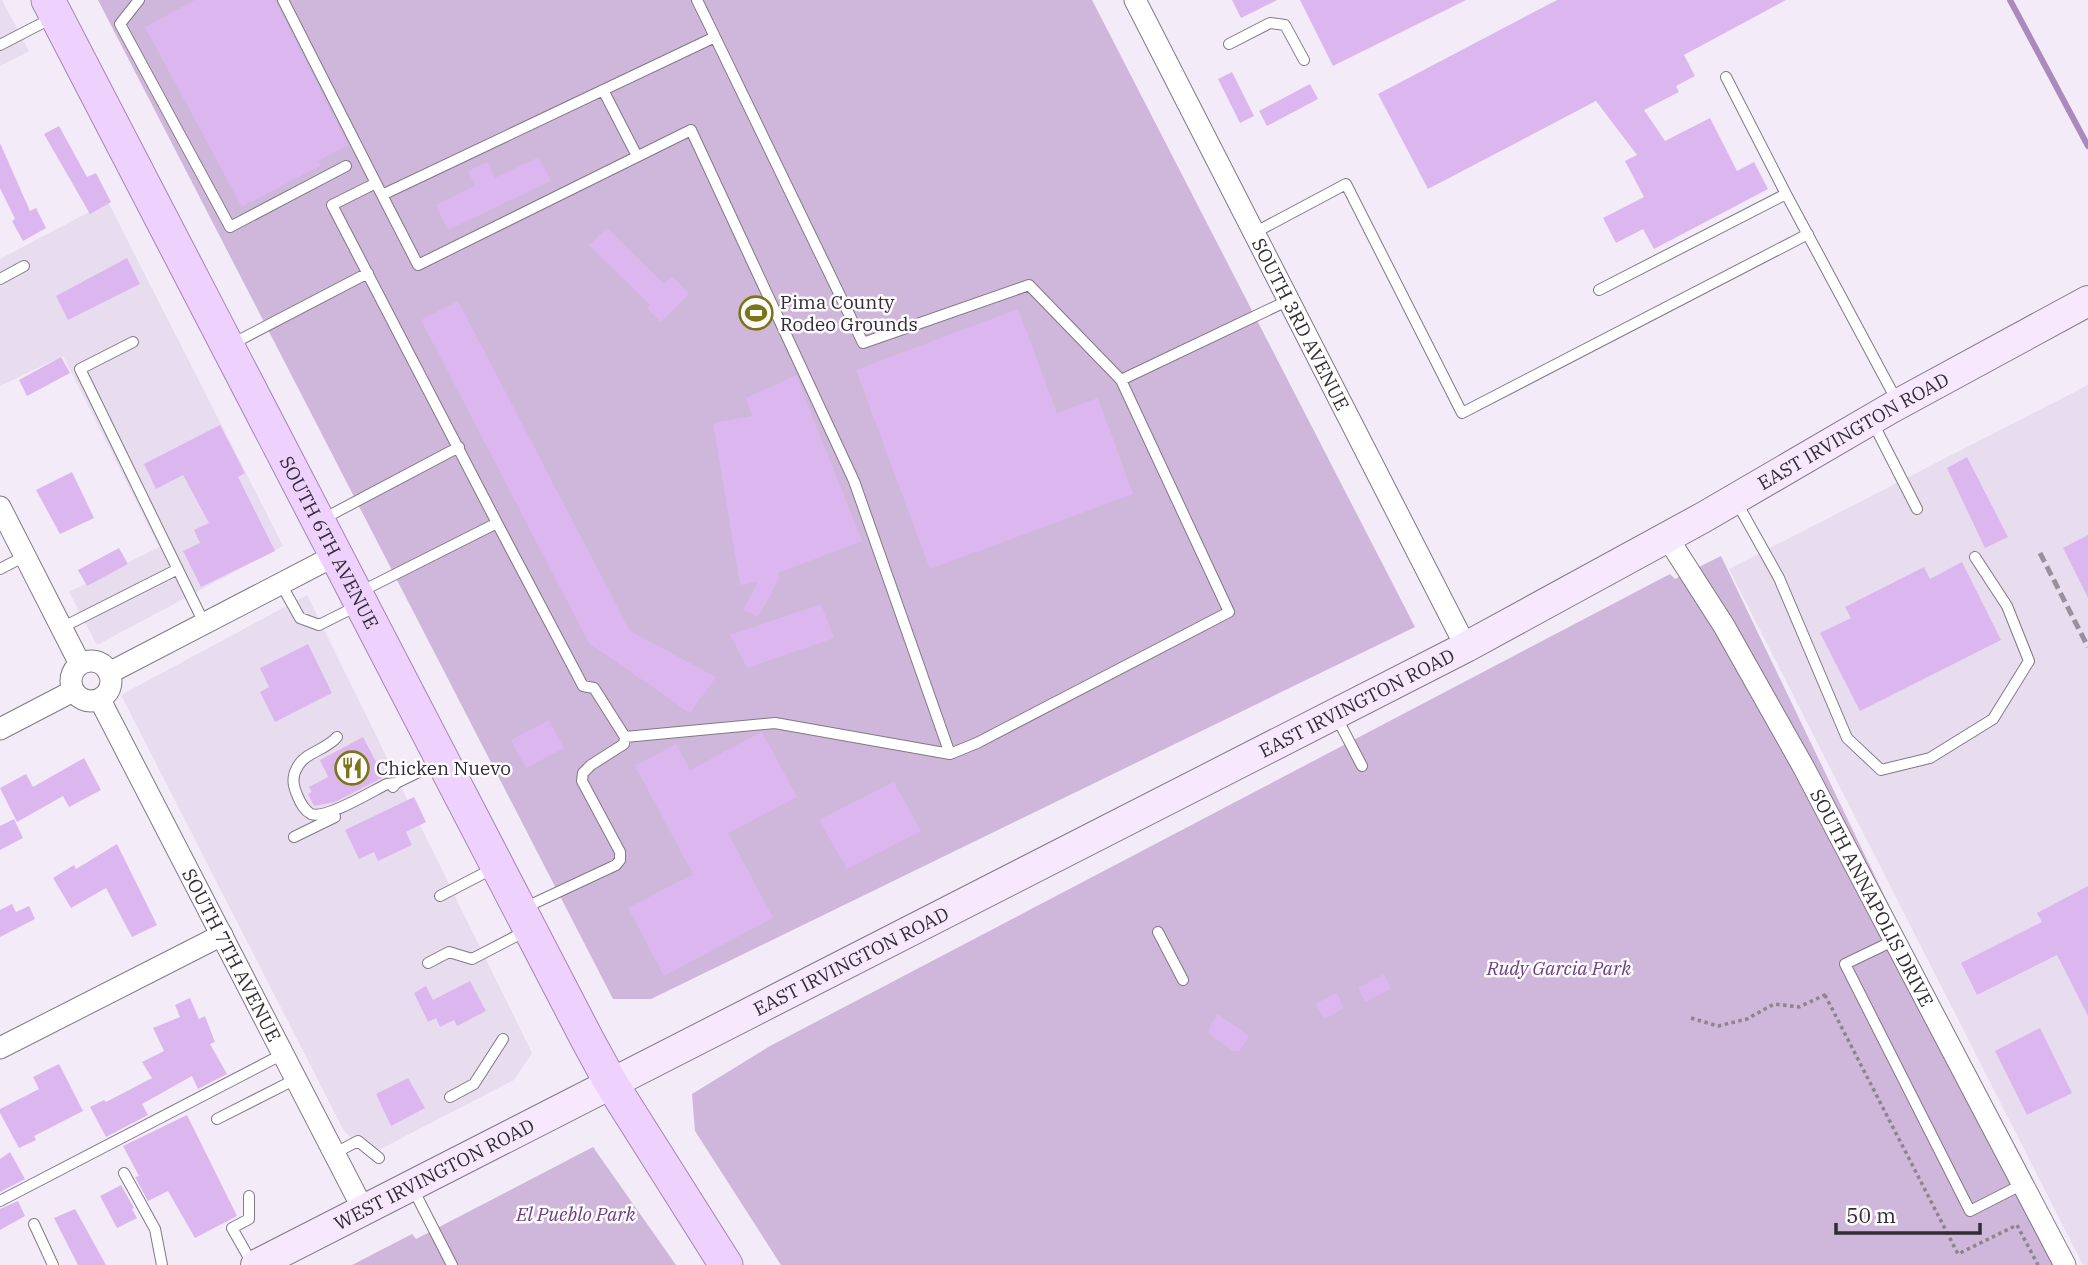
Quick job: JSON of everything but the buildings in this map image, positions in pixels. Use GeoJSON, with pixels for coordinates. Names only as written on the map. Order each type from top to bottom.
{"type":"FeatureCollection","features":[{"type":"Feature","properties":{"kind":"main road","name":"SOUTH 6TH AVENUE"},"geometry":{"type":"LineString","coordinates":[[52,8],[611,1083],[726,1265]]}},
{"type":"Feature","properties":{"kind":"main road","name":"EAST IRVINGTON ROAD"},"geometry":{"type":"LineString","coordinates":[[611,1083],[1466,647],[1667,537],[1871,419],[2088,301]]}},
{"type":"Feature","properties":{"kind":"main road","name":"WEST IRVINGTON ROAD"},"geometry":{"type":"LineString","coordinates":[[254,1265],[611,1083]]}},
{"type":"Feature","properties":{"kind":"street","name":"SOUTH 3RD AVENUE"},"geometry":{"type":"LineString","coordinates":[[1135,0],[1466,647]]}},
{"type":"Feature","properties":{"kind":"street"},"geometry":{"type":"LineString","coordinates":[[0,507],[80,664]]}},
{"type":"Feature","properties":{"kind":"street","name":"SOUTH ANNAPOLIS DRIVE"},"geometry":{"type":"LineString","coordinates":[[1667,537],[1724,626],[1804,768],[2065,1265]]}},
{"type":"Feature","properties":{"kind":"street"},"geometry":{"type":"LineString","coordinates":[[109,673],[336,555]]}},
{"type":"Feature","properties":{"kind":"street"},"geometry":{"type":"LineString","coordinates":[[97,662],[109,673],[110,688],[100,700],[88,702],[73,691],[70,679],[80,664],[97,662]]}},
{"type":"Feature","properties":{"kind":"street"},"geometry":{"type":"LineString","coordinates":[[0,729],[73,691]]}},
{"type":"Feature","properties":{"kind":"street","name":"SOUTH 7TH AVENUE"},"geometry":{"type":"LineString","coordinates":[[100,700],[363,1209]]}},
{"type":"Feature","properties":{"kind":"street"},"geometry":{"type":"LineString","coordinates":[[0,1048],[222,935]]}},
{"type":"Feature","properties":{"kind":"lane"},"geometry":{"type":"LineString","coordinates":[[139,0],[120,24],[230,227],[346,166]]}},
{"type":"Feature","properties":{"kind":"lane"},"geometry":{"type":"LineString","coordinates":[[282,0],[418,265],[691,130],[853,481],[950,754]]}},
{"type":"Feature","properties":{"kind":"lane"},"geometry":{"type":"LineString","coordinates":[[625,737],[775,723],[950,754],[1229,612],[1121,380],[1029,285],[863,343],[697,0]]}},
{"type":"Feature","properties":{"kind":"lane"},"geometry":{"type":"LineString","coordinates":[[0,45],[52,8]]}},
{"type":"Feature","properties":{"kind":"lane"},"geometry":{"type":"LineString","coordinates":[[1229,44],[1270,23],[1285,25],[1304,60]]}},
{"type":"Feature","properties":{"kind":"lane"},"geometry":{"type":"LineString","coordinates":[[382,195],[715,37]]}},
{"type":"Feature","properties":{"kind":"lane"},"geometry":{"type":"LineString","coordinates":[[1726,77],[1898,404]]}},
{"type":"Feature","properties":{"kind":"lane"},"geometry":{"type":"LineString","coordinates":[[603,90],[637,156]]}},
{"type":"Feature","properties":{"kind":"lane"},"geometry":{"type":"LineString","coordinates":[[376,183],[332,205],[583,686],[594,688],[625,737],[624,744],[583,773],[582,781],[620,852],[617,865],[526,919],[472,959],[449,952],[428,963]]}},
{"type":"Feature","properties":{"kind":"lane"},"geometry":{"type":"LineString","coordinates":[[1254,233],[1346,184],[1462,413],[1808,234]]}},
{"type":"Feature","properties":{"kind":"lane"},"geometry":{"type":"LineString","coordinates":[[1599,290],[1786,194]]}},
{"type":"Feature","properties":{"kind":"lane"},"geometry":{"type":"LineString","coordinates":[[0,279],[24,266]]}},
{"type":"Feature","properties":{"kind":"lane"},"geometry":{"type":"LineString","coordinates":[[228,346],[368,273]]}},
{"type":"Feature","properties":{"kind":"lane"},"geometry":{"type":"LineString","coordinates":[[1121,380],[1289,300]]}},
{"type":"Feature","properties":{"kind":"lane"},"geometry":{"type":"LineString","coordinates":[[133,342],[80,369],[204,623]]}},
{"type":"Feature","properties":{"kind":"lane"},"geometry":{"type":"LineString","coordinates":[[1871,419],[1917,509]]}},
{"type":"Feature","properties":{"kind":"lane"},"geometry":{"type":"LineString","coordinates":[[318,521],[459,447]]}},
{"type":"Feature","properties":{"kind":"lane"},"geometry":{"type":"LineString","coordinates":[[1734,499],[1779,578],[1847,738],[1881,769],[1930,758],[1993,719],[2029,661],[2007,606],[1975,556]]}},
{"type":"Feature","properties":{"kind":"lane"},"geometry":{"type":"LineString","coordinates":[[281,584],[300,618],[319,625],[359,599],[497,523]]}},
{"type":"Feature","properties":{"kind":"lane"},"geometry":{"type":"LineString","coordinates":[[0,569],[25,556]]}},
{"type":"Feature","properties":{"kind":"lane"},"geometry":{"type":"LineString","coordinates":[[61,628],[176,570]]}},
{"type":"Feature","properties":{"kind":"lane"},"geometry":{"type":"LineString","coordinates":[[1334,714],[1362,766]]}},
{"type":"Feature","properties":{"kind":"lane"},"geometry":{"type":"LineString","coordinates":[[337,737],[331,744],[302,760],[292,780],[304,809],[314,815],[326,814],[387,783],[396,783],[443,759]]}},
{"type":"Feature","properties":{"kind":"lane"},"geometry":{"type":"LineString","coordinates":[[294,837],[396,786],[396,783]]}},
{"type":"Feature","properties":{"kind":"lane"},"geometry":{"type":"LineString","coordinates":[[440,896],[499,866]]}},
{"type":"Feature","properties":{"kind":"lane"},"geometry":{"type":"LineString","coordinates":[[1158,932],[1183,980]]}},
{"type":"Feature","properties":{"kind":"lane"},"geometry":{"type":"LineString","coordinates":[[1895,940],[1845,964],[1970,1211],[2023,1184]]}},
{"type":"Feature","properties":{"kind":"lane"},"geometry":{"type":"LineString","coordinates":[[450,1097],[474,1084],[503,1039]]}},
{"type":"Feature","properties":{"kind":"lane"},"geometry":{"type":"LineString","coordinates":[[0,1201],[283,1054]]}},
{"type":"Feature","properties":{"kind":"lane"},"geometry":{"type":"LineString","coordinates":[[217,1119],[296,1079]]}},
{"type":"Feature","properties":{"kind":"lane"},"geometry":{"type":"LineString","coordinates":[[335,1153],[358,1141],[379,1158]]}},
{"type":"Feature","properties":{"kind":"lane"},"geometry":{"type":"LineString","coordinates":[[124,1173],[155,1228],[162,1265]]}},
{"type":"Feature","properties":{"kind":"lane"},"geometry":{"type":"LineString","coordinates":[[411,1185],[452,1265]]}},
{"type":"Feature","properties":{"kind":"lane"},"geometry":{"type":"LineString","coordinates":[[249,1196],[249,1219],[232,1228],[254,1265]]}},
{"type":"Feature","properties":{"kind":"lane"},"geometry":{"type":"LineString","coordinates":[[34,1224],[53,1265]]}},
{"type":"Feature","properties":{"kind":"path"},"geometry":{"type":"LineString","coordinates":[[1691,1018],[1718,1026],[1747,1019],[1774,1004],[1799,1007],[1827,994],[1958,1254],[2017,1225],[2038,1265]]}},
{"type":"Feature","properties":{"kind":"shaded area"},"geometry":{"type":"Polygon","coordinates":[[[0,0],[29,51],[0,66],[0,0]]]}},
{"type":"Feature","properties":{"kind":"shaded area"},"geometry":{"type":"Polygon","coordinates":[[[108,202],[283,546],[97,645],[69,592],[159,547],[63,356],[0,386],[0,259],[108,202]]]}},
{"type":"Feature","properties":{"kind":"shaded area"},"geometry":{"type":"Polygon","coordinates":[[[2088,385],[2088,1265],[2083,1265],[1729,569],[2088,385]]]}},
{"type":"Feature","properties":{"kind":"shaded area"},"geometry":{"type":"Polygon","coordinates":[[[307,595],[532,1053],[514,1080],[367,1156],[343,1129],[121,695],[307,595]]]}},
{"type":"Feature","properties":{"kind":"green space","name":"Pima County Rodeo Grounds"},"geometry":{"type":"Polygon","coordinates":[[[98,0],[1092,0],[1415,627],[651,999],[613,999],[98,0]]]}},
{"type":"Feature","properties":{"kind":"green space","name":"Rudy Garcia Park"},"geometry":{"type":"Polygon","coordinates":[[[1721,556],[2062,1265],[781,1265],[695,1131],[692,1094],[770,1046],[1670,574],[1675,579],[1721,556]]]}},
{"type":"Feature","properties":{"kind":"green space","name":"El Pueblo Park"},"geometry":{"type":"Polygon","coordinates":[[[593,1147],[676,1265],[352,1265],[412,1234],[416,1239],[593,1147]]]}},
{"type":"Feature","properties":{"kind":"waterway"},"geometry":{"type":"LineString","coordinates":[[2010,0],[2088,146]]}},
{"type":"Feature","properties":{"kind":"railway"},"geometry":{"type":"LineString","coordinates":[[2040,553],[2088,647]]}},
{"type":"Feature","properties":{"kind":"place","name":"Pima County Rodeo Grounds"},"geometry":{"type":"Point","coordinates":[756,313]}},
{"type":"Feature","properties":{"kind":"place","name":"Chicken Nuevo"},"geometry":{"type":"Point","coordinates":[352,768]}}]}
